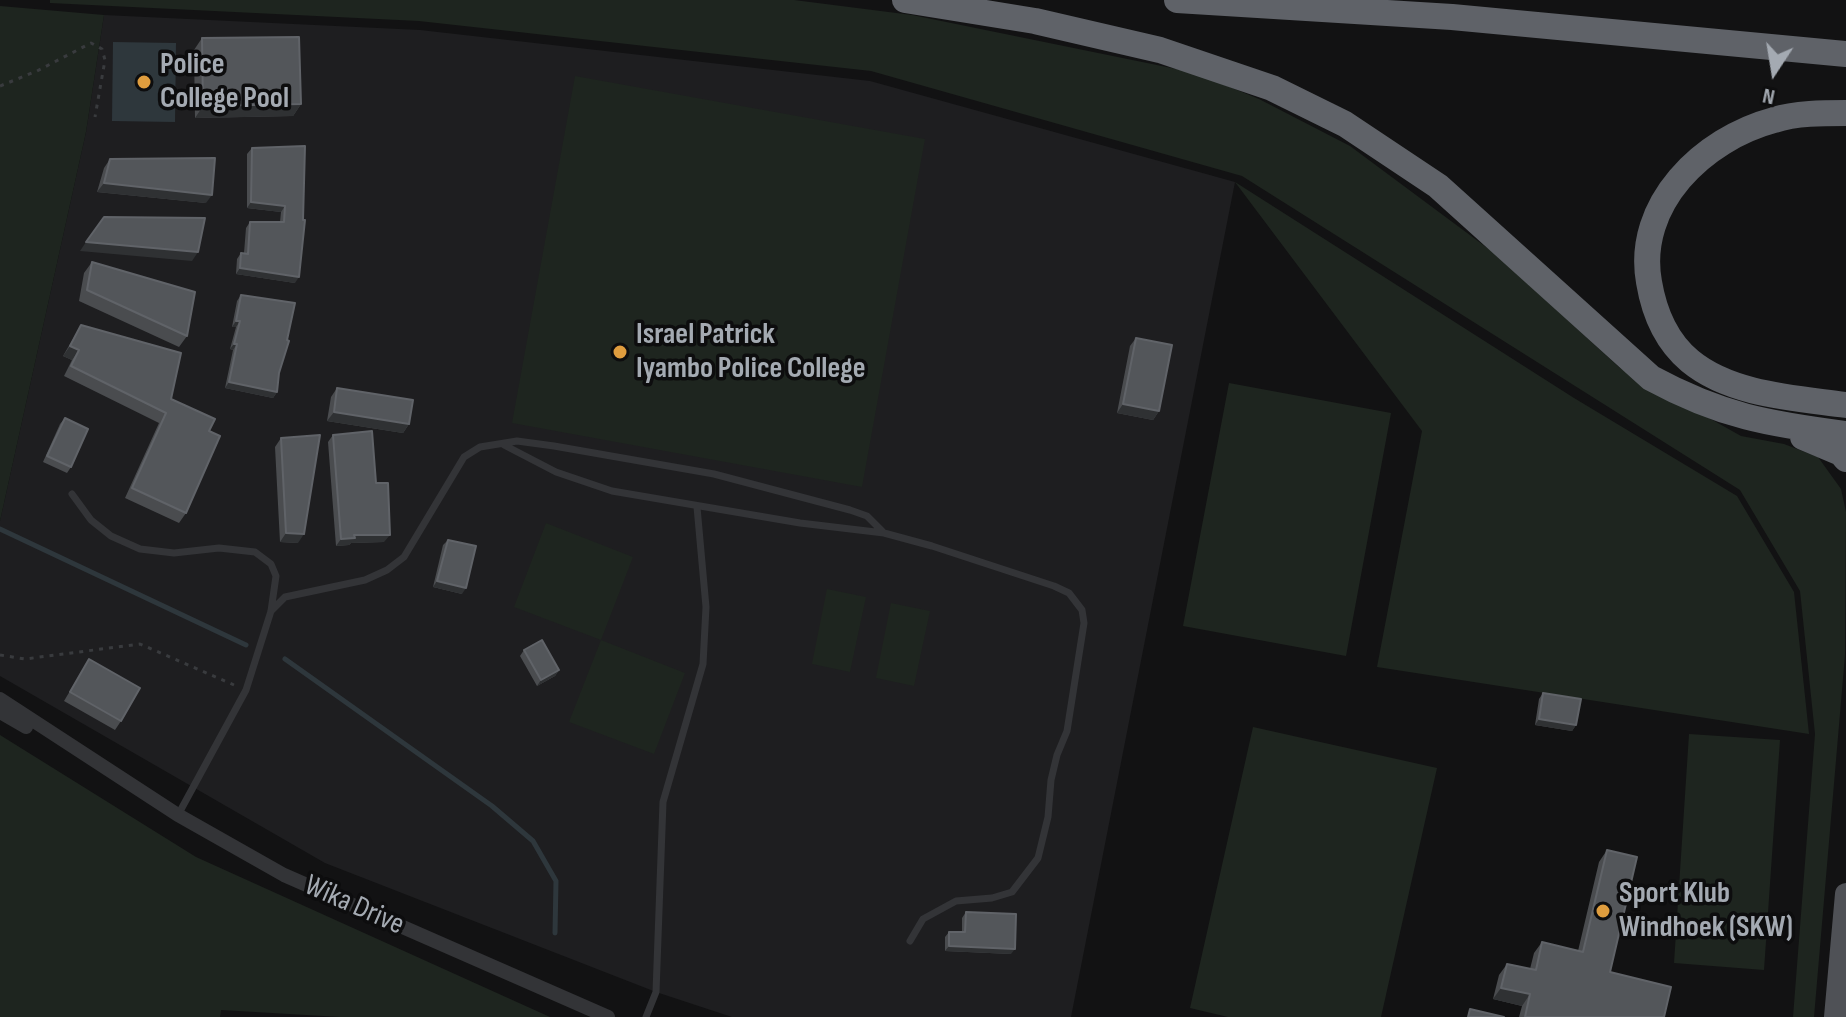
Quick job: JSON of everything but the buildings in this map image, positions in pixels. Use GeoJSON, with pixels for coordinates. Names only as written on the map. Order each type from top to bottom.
{"type":"FeatureCollection","features":[{"type":"Feature","properties":{"kind":"highway"},"geometry":{"type":"LineString","coordinates":[[905,0],[1035,21],[1160,50],[1272,88],[1333,118],[1438,186],[1651,378],[1691,400],[1741,417],[1774,425],[1846,434]]}},
{"type":"Feature","properties":{"kind":"highway"},"geometry":{"type":"LineString","coordinates":[[1177,0],[1452,17],[1846,54]]}},
{"type":"Feature","properties":{"kind":"highway"},"geometry":{"type":"LineString","coordinates":[[1846,113],[1775,119],[1730,137],[1695,162],[1666,195],[1651,230],[1646,265],[1653,306],[1666,335],[1690,361],[1742,387],[1846,405]]}},
{"type":"Feature","properties":{"kind":"highway"},"geometry":{"type":"LineString","coordinates":[[1774,425],[1841,453],[1846,459]]}},
{"type":"Feature","properties":{"kind":"main road"},"geometry":{"type":"LineString","coordinates":[[1835,1017],[1846,894]]}},
{"type":"Feature","properties":{"kind":"street","name":"Wika Drive"},"geometry":{"type":"LineString","coordinates":[[0,699],[178,815],[284,875],[608,1017]]}},
{"type":"Feature","properties":{"kind":"street","name":"Wika Drive"},"geometry":{"type":"LineString","coordinates":[[0,712],[67,752],[111,773]]}},
{"type":"Feature","properties":{"kind":"lane"},"geometry":{"type":"LineString","coordinates":[[271,611],[285,597],[365,580],[387,570],[404,557],[464,457],[480,447],[517,441],[714,474],[850,510],[867,516],[884,533]]}},
{"type":"Feature","properties":{"kind":"lane"},"geometry":{"type":"LineString","coordinates":[[504,445],[556,472],[612,491],[800,523],[884,533],[932,546],[1069,593],[1082,610],[1084,623],[1067,731],[1051,780],[1048,817],[1038,858],[1012,892],[992,898],[956,901],[923,919],[910,941]]}},
{"type":"Feature","properties":{"kind":"lane"},"geometry":{"type":"LineString","coordinates":[[72,494],[91,520],[111,536],[140,549],[174,553],[219,548],[255,552],[271,564],[276,576],[271,611],[246,690],[178,815]]}},
{"type":"Feature","properties":{"kind":"lane"},"geometry":{"type":"LineString","coordinates":[[646,1017],[656,992],[663,802],[703,664],[706,607],[697,507]]}},
{"type":"Feature","properties":{"kind":"path"},"geometry":{"type":"LineString","coordinates":[[0,86],[91,43],[102,49],[105,60],[95,117]]}},
{"type":"Feature","properties":{"kind":"path"},"geometry":{"type":"LineString","coordinates":[[0,655],[25,659],[140,644],[246,690]]}},
{"type":"Feature","properties":{"kind":"shaded area"},"geometry":{"type":"Polygon","coordinates":[[[50,0],[794,0],[912,15],[1196,73],[1259,99],[1350,146],[1494,253],[1620,368],[1741,436],[1784,444],[1818,457],[1841,489],[1846,512],[1845,655],[1814,1017],[1793,1017],[1815,734],[1800,591],[1740,490],[1242,176],[871,71],[419,21],[50,3],[50,0]]]}},
{"type":"Feature","properties":{"kind":"shaded area"},"geometry":{"type":"Polygon","coordinates":[[[0,6],[104,15],[86,132],[0,521],[0,6]]]}},
{"type":"Feature","properties":{"kind":"shaded area","name":"Israel Patrick Iyambo Police College"},"geometry":{"type":"Polygon","coordinates":[[[104,15],[420,30],[870,81],[1235,182],[1071,1017],[732,1017],[656,992],[325,863],[0,676],[0,521],[86,132],[104,15]]]}},
{"type":"Feature","properties":{"kind":"shaded area","name":"Police College Pool"},"geometry":{"type":"Polygon","coordinates":[[[113,42],[176,43],[175,122],[112,121],[113,42]]]}},
{"type":"Feature","properties":{"kind":"shaded area"},"geometry":{"type":"Polygon","coordinates":[[[575,76],[925,139],[862,487],[512,423],[575,76]]]}},
{"type":"Feature","properties":{"kind":"shaded area"},"geometry":{"type":"Polygon","coordinates":[[[1235,182],[1574,398],[1737,496],[1794,592],[1809,734],[1377,667],[1422,431],[1235,182]]]}},
{"type":"Feature","properties":{"kind":"shaded area"},"geometry":{"type":"Polygon","coordinates":[[[1229,383],[1391,413],[1346,656],[1183,626],[1229,383]]]}},
{"type":"Feature","properties":{"kind":"shaded area"},"geometry":{"type":"Polygon","coordinates":[[[546,523],[633,557],[601,640],[514,607],[546,523]]]}},
{"type":"Feature","properties":{"kind":"shaded area"},"geometry":{"type":"Polygon","coordinates":[[[827,589],[866,597],[850,672],[812,664],[827,589]]]}},
{"type":"Feature","properties":{"kind":"shaded area"},"geometry":{"type":"Polygon","coordinates":[[[891,603],[930,611],[914,686],[876,678],[891,603]]]}},
{"type":"Feature","properties":{"kind":"shaded area"},"geometry":{"type":"Polygon","coordinates":[[[601,640],[685,673],[654,754],[569,722],[601,640]]]}},
{"type":"Feature","properties":{"kind":"shaded area"},"geometry":{"type":"Polygon","coordinates":[[[1253,727],[1437,768],[1381,1017],[1228,1017],[1190,1008],[1253,727]]]}},
{"type":"Feature","properties":{"kind":"shaded area"},"geometry":{"type":"Polygon","coordinates":[[[1689,734],[1780,740],[1764,970],[1674,963],[1689,734]]]}},
{"type":"Feature","properties":{"kind":"shaded area"},"geometry":{"type":"Polygon","coordinates":[[[0,735],[196,857],[550,1017],[340,1017],[221,1010],[220,1017],[0,1017],[0,735]]]}},
{"type":"Feature","properties":{"kind":"waterway"},"geometry":{"type":"LineString","coordinates":[[0,529],[246,645]]}},
{"type":"Feature","properties":{"kind":"waterway"},"geometry":{"type":"LineString","coordinates":[[285,659],[492,806],[533,841],[556,881],[555,933]]}},
{"type":"Feature","properties":{"kind":"place","name":"Police College Pool"},"geometry":{"type":"Point","coordinates":[144,82]}},
{"type":"Feature","properties":{"kind":"place","name":"Israel Patrick Iyambo Police College"},"geometry":{"type":"Point","coordinates":[620,352]}},
{"type":"Feature","properties":{"kind":"place","name":"Sport Klub Windhoek (SKW)"},"geometry":{"type":"Point","coordinates":[1603,911]}}]}
